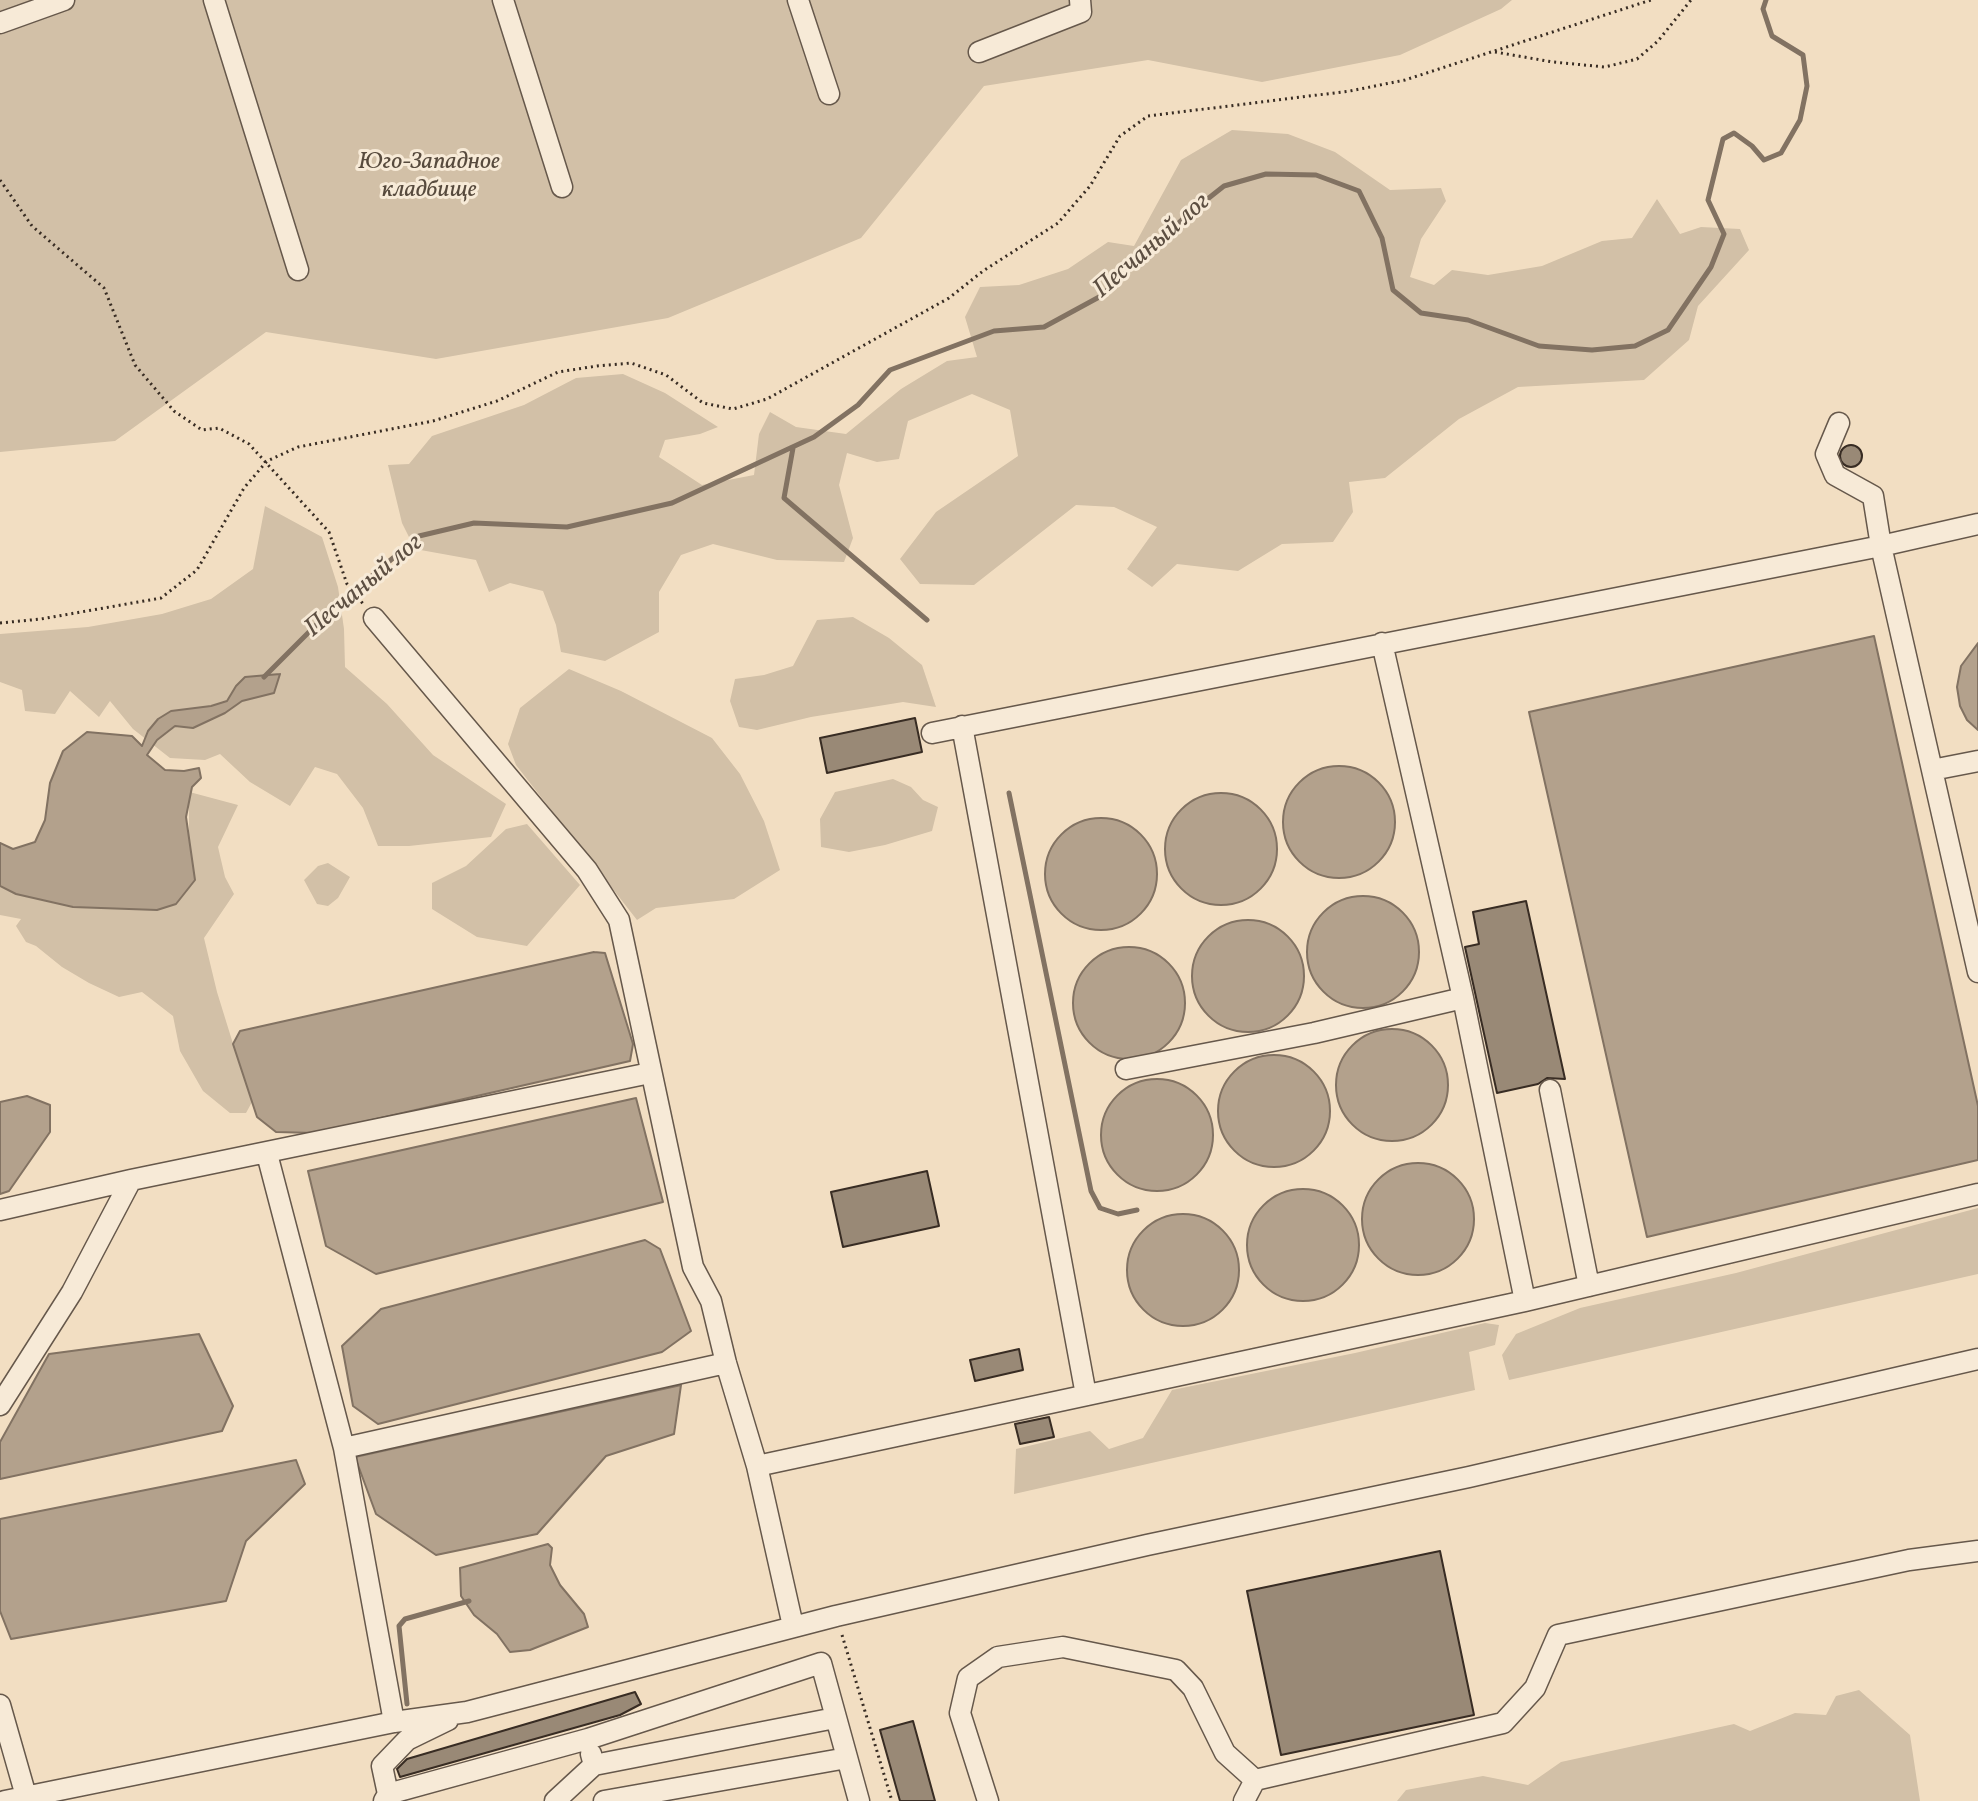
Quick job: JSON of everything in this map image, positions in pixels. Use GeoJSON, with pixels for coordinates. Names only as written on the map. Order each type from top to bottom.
{"type":"FeatureCollection","features":[{"type":"Feature","properties":{"kind":"street"},"geometry":{"type":"LineString","coordinates":[[0,23],[64,0]]}},
{"type":"Feature","properties":{"kind":"street"},"geometry":{"type":"LineString","coordinates":[[214,0],[298,270]]}},
{"type":"Feature","properties":{"kind":"street"},"geometry":{"type":"LineString","coordinates":[[503,0],[562,187]]}},
{"type":"Feature","properties":{"kind":"street"},"geometry":{"type":"LineString","coordinates":[[798,0],[829,94]]}},
{"type":"Feature","properties":{"kind":"street"},"geometry":{"type":"LineString","coordinates":[[979,52],[1081,12],[1080,0]]}},
{"type":"Feature","properties":{"kind":"street"},"geometry":{"type":"LineString","coordinates":[[1839,423],[1826,454],[1835,475],[1873,496],[1881,546],[1978,972]]}},
{"type":"Feature","properties":{"kind":"street"},"geometry":{"type":"LineString","coordinates":[[932,733],[1881,546],[1978,524]]}},
{"type":"Feature","properties":{"kind":"street"},"geometry":{"type":"LineString","coordinates":[[374,618],[587,870],[619,920],[693,1267],[711,1301],[757,1466],[793,1626]]}},
{"type":"Feature","properties":{"kind":"street"},"geometry":{"type":"LineString","coordinates":[[1382,643],[1463,998],[1525,1301]]}},
{"type":"Feature","properties":{"kind":"street"},"geometry":{"type":"LineString","coordinates":[[962,726],[1086,1395]]}},
{"type":"Feature","properties":{"kind":"street"},"geometry":{"type":"LineString","coordinates":[[1932,770],[1978,761]]}},
{"type":"Feature","properties":{"kind":"street"},"geometry":{"type":"LineString","coordinates":[[1126,1069],[1314,1033],[1463,998]]}},
{"type":"Feature","properties":{"kind":"street"},"geometry":{"type":"LineString","coordinates":[[0,1210],[650,1073]]}},
{"type":"Feature","properties":{"kind":"street"},"geometry":{"type":"LineString","coordinates":[[1550,1090],[1589,1286]]}},
{"type":"Feature","properties":{"kind":"street"},"geometry":{"type":"LineString","coordinates":[[267,1154],[344,1448],[394,1722]]}},
{"type":"Feature","properties":{"kind":"street"},"geometry":{"type":"LineString","coordinates":[[0,1405],[72,1292],[131,1180]]}},
{"type":"Feature","properties":{"kind":"street"},"geometry":{"type":"LineString","coordinates":[[757,1466],[1525,1301],[1978,1194]]}},
{"type":"Feature","properties":{"kind":"street"},"geometry":{"type":"LineString","coordinates":[[5,1801],[394,1722],[467,1712],[793,1626],[1147,1545],[1469,1477],[1978,1359]]}},
{"type":"Feature","properties":{"kind":"street"},"geometry":{"type":"LineString","coordinates":[[344,1448],[726,1363]]}},
{"type":"Feature","properties":{"kind":"street"},"geometry":{"type":"LineString","coordinates":[[1244,1801],[1255,1780],[1503,1723],[1535,1688],[1558,1635],[1909,1560],[1978,1551]]}},
{"type":"Feature","properties":{"kind":"street"},"geometry":{"type":"LineString","coordinates":[[988,1801],[960,1713],[968,1678],[998,1657],[1063,1647],[1176,1670],[1193,1688],[1225,1753],[1255,1780]]}},
{"type":"Feature","properties":{"kind":"street"},"geometry":{"type":"LineString","coordinates":[[467,1712],[407,1740],[382,1766],[386,1798],[588,1739],[821,1663],[859,1801]]}},
{"type":"Feature","properties":{"kind":"street"},"geometry":{"type":"LineString","coordinates":[[0,1705],[26,1796]]}},
{"type":"Feature","properties":{"kind":"street"},"geometry":{"type":"LineString","coordinates":[[555,1801],[594,1765],[835,1718]]}},
{"type":"Feature","properties":{"kind":"street"},"geometry":{"type":"LineString","coordinates":[[588,1739],[594,1765]]}},
{"type":"Feature","properties":{"kind":"street"},"geometry":{"type":"LineString","coordinates":[[604,1801],[847,1758]]}},
{"type":"Feature","properties":{"kind":"path"},"geometry":{"type":"LineString","coordinates":[[0,623],[161,598],[197,570],[244,488],[267,461],[298,447],[433,421],[497,401],[558,372],[597,366],[631,363],[666,375],[703,403],[733,409],[767,399],[949,298],[983,271],[1058,223],[1090,186],[1120,136],[1148,116],[1405,80],[1651,0]]}},
{"type":"Feature","properties":{"kind":"path"},"geometry":{"type":"LineString","coordinates":[[1494,51],[1553,62],[1605,67],[1637,59],[1658,41],[1691,0]]}},
{"type":"Feature","properties":{"kind":"path"},"geometry":{"type":"LineString","coordinates":[[0,180],[32,226],[104,288],[135,365],[174,411],[202,430],[219,428],[249,444],[329,532],[347,584],[374,618]]}},
{"type":"Feature","properties":{"kind":"path"},"geometry":{"type":"LineString","coordinates":[[836,1616],[892,1801]]}},
{"type":"Feature","properties":{"kind":"green space","name":"Юго-Западное кладбище"},"geometry":{"type":"Polygon","coordinates":[[[0,0],[1512,0],[1501,9],[1400,55],[1262,82],[1148,60],[984,86],[861,238],[668,318],[436,359],[266,332],[115,441],[0,452],[0,0]]]}},
{"type":"Feature","properties":{"kind":"green space"},"geometry":{"type":"Polygon","coordinates":[[[1232,130],[1288,134],[1335,152],[1390,190],[1441,188],[1446,201],[1421,239],[1410,277],[1434,285],[1452,270],[1488,275],[1542,266],[1602,241],[1632,238],[1657,199],[1680,234],[1701,227],[1740,229],[1749,250],[1698,306],[1689,340],[1644,380],[1518,387],[1459,419],[1385,478],[1349,482],[1353,512],[1333,542],[1282,544],[1238,571],[1177,564],[1152,587],[1127,569],[1157,527],[1114,507],[1076,505],[974,585],[920,584],[900,559],[936,512],[1018,456],[1010,410],[972,394],[908,421],[899,459],[877,462],[847,453],[839,485],[853,538],[844,562],[777,560],[713,544],[681,555],[659,592],[659,632],[605,661],[561,652],[556,625],[543,591],[510,583],[489,592],[476,560],[415,549],[402,523],[388,465],[409,464],[432,436],[524,405],[576,378],[623,374],[665,393],[718,427],[700,434],[665,440],[659,457],[702,485],[754,475],[759,434],[770,412],[796,427],[846,434],[901,389],[947,361],[977,357],[965,317],[980,287],[1019,285],[1068,269],[1108,242],[1134,246],[1181,160],[1232,130]]]}},
{"type":"Feature","properties":{"kind":"green space"},"geometry":{"type":"Polygon","coordinates":[[[265,506],[322,537],[338,587],[345,667],[387,704],[433,755],[506,804],[491,837],[409,846],[378,846],[363,808],[337,774],[315,767],[290,806],[250,782],[220,754],[205,760],[170,758],[133,729],[110,701],[99,717],[70,691],[55,714],[25,711],[22,690],[0,682],[0,634],[88,627],[162,614],[211,599],[253,569],[265,506]]]}},
{"type":"Feature","properties":{"kind":"green space"},"geometry":{"type":"Polygon","coordinates":[[[853,617],[889,638],[922,665],[936,707],[903,702],[811,717],[757,730],[739,727],[730,701],[735,679],[764,675],[793,666],[817,620],[853,617]]]}},
{"type":"Feature","properties":{"kind":"green space"},"geometry":{"type":"Polygon","coordinates":[[[569,669],[621,691],[712,738],[740,774],[764,821],[780,870],[734,899],[656,908],[637,920],[516,765],[508,744],[520,708],[569,669]]]}},
{"type":"Feature","properties":{"kind":"green space"},"geometry":{"type":"Polygon","coordinates":[[[893,779],[911,787],[923,800],[938,807],[932,831],[849,852],[821,847],[820,819],[835,792],[893,779]]]}},
{"type":"Feature","properties":{"kind":"green space"},"geometry":{"type":"Polygon","coordinates":[[[182,790],[238,805],[218,847],[225,877],[234,894],[204,938],[239,1063],[257,1074],[258,1091],[246,1113],[230,1113],[203,1091],[180,1051],[173,1016],[142,992],[119,997],[89,983],[26,942],[16,926],[21,919],[0,915],[0,885],[189,830],[189,805],[182,790]]]}},
{"type":"Feature","properties":{"kind":"green space"},"geometry":{"type":"Polygon","coordinates":[[[527,824],[580,885],[527,946],[477,937],[432,909],[432,883],[466,866],[506,829],[527,824]]]}},
{"type":"Feature","properties":{"kind":"green space"},"geometry":{"type":"Polygon","coordinates":[[[328,863],[350,877],[338,898],[328,906],[317,904],[304,880],[318,866],[328,863]]]}},
{"type":"Feature","properties":{"kind":"green space"},"geometry":{"type":"Polygon","coordinates":[[[1978,1208],[1978,1274],[1509,1380],[1502,1355],[1516,1334],[1580,1308],[1736,1273],[1978,1208]]]}},
{"type":"Feature","properties":{"kind":"green space"},"geometry":{"type":"Polygon","coordinates":[[[1485,1323],[1499,1325],[1495,1345],[1469,1352],[1475,1390],[1014,1494],[1016,1449],[1090,1431],[1109,1449],[1143,1438],[1172,1390],[1485,1323]]]}},
{"type":"Feature","properties":{"kind":"green space"},"geometry":{"type":"Polygon","coordinates":[[[1859,1690],[1910,1735],[1920,1801],[1397,1801],[1406,1790],[1483,1776],[1528,1785],[1561,1762],[1734,1724],[1750,1731],[1795,1713],[1826,1715],[1836,1696],[1859,1690]]]}},
{"type":"Feature","properties":{"kind":"shaded area"},"geometry":{"type":"Polygon","coordinates":[[[1874,636],[1978,1106],[1978,1160],[1647,1237],[1529,712],[1874,636]]]}},
{"type":"Feature","properties":{"kind":"shaded area"},"geometry":{"type":"Polygon","coordinates":[[[1978,643],[1978,730],[1967,720],[1960,706],[1957,687],[1961,666],[1978,643]]]}},
{"type":"Feature","properties":{"kind":"shaded area"},"geometry":{"type":"Polygon","coordinates":[[[280,674],[274,693],[242,701],[193,728],[175,726],[157,740],[147,755],[165,770],[199,768],[201,778],[192,787],[186,817],[195,880],[176,904],[157,910],[73,907],[16,894],[0,886],[0,843],[13,849],[35,842],[45,820],[50,783],[63,751],[87,732],[132,736],[142,746],[148,731],[158,719],[171,711],[227,701],[245,677],[280,674]]]}},
{"type":"Feature","properties":{"kind":"shaded area"},"geometry":{"type":"Polygon","coordinates":[[[1339,766],[1360,771],[1378,783],[1390,801],[1395,822],[1390,843],[1378,861],[1360,873],[1339,878],[1318,873],[1300,861],[1288,843],[1283,822],[1288,801],[1300,783],[1318,771],[1339,766]]]}},
{"type":"Feature","properties":{"kind":"shaded area"},"geometry":{"type":"Polygon","coordinates":[[[1221,793],[1242,798],[1260,810],[1272,828],[1277,849],[1272,870],[1260,888],[1242,900],[1221,905],[1200,900],[1182,888],[1170,870],[1165,849],[1170,828],[1182,810],[1200,798],[1221,793]]]}},
{"type":"Feature","properties":{"kind":"shaded area"},"geometry":{"type":"Polygon","coordinates":[[[1101,818],[1122,823],[1140,835],[1152,853],[1157,874],[1152,895],[1140,913],[1122,925],[1101,930],[1080,925],[1062,913],[1050,895],[1045,874],[1050,853],[1062,835],[1080,823],[1101,818]]]}},
{"type":"Feature","properties":{"kind":"shaded area"},"geometry":{"type":"Polygon","coordinates":[[[1363,896],[1384,901],[1402,913],[1414,931],[1419,952],[1414,973],[1402,991],[1384,1003],[1363,1008],[1342,1003],[1324,991],[1312,973],[1307,952],[1312,931],[1324,913],[1342,901],[1363,896]]]}},
{"type":"Feature","properties":{"kind":"shaded area"},"geometry":{"type":"Polygon","coordinates":[[[1248,920],[1269,925],[1287,937],[1299,955],[1304,976],[1299,997],[1287,1015],[1269,1027],[1248,1032],[1227,1027],[1209,1015],[1197,997],[1192,976],[1197,955],[1209,937],[1227,925],[1248,920]]]}},
{"type":"Feature","properties":{"kind":"shaded area"},"geometry":{"type":"Polygon","coordinates":[[[1129,947],[1150,952],[1168,964],[1180,982],[1185,1003],[1180,1024],[1168,1042],[1150,1054],[1129,1059],[1108,1054],[1090,1042],[1078,1024],[1073,1003],[1078,982],[1090,964],[1108,952],[1129,947]]]}},
{"type":"Feature","properties":{"kind":"shaded area"},"geometry":{"type":"Polygon","coordinates":[[[594,952],[605,953],[633,1044],[630,1061],[315,1133],[276,1132],[257,1117],[233,1044],[240,1031],[594,952]]]}},
{"type":"Feature","properties":{"kind":"shaded area"},"geometry":{"type":"Polygon","coordinates":[[[1392,1029],[1413,1034],[1431,1046],[1443,1064],[1448,1085],[1443,1106],[1431,1124],[1413,1136],[1392,1141],[1371,1136],[1353,1124],[1341,1106],[1336,1085],[1341,1064],[1353,1046],[1371,1034],[1392,1029]]]}},
{"type":"Feature","properties":{"kind":"shaded area"},"geometry":{"type":"Polygon","coordinates":[[[1274,1055],[1295,1060],[1313,1072],[1325,1090],[1330,1111],[1325,1132],[1313,1150],[1295,1162],[1274,1167],[1253,1162],[1235,1150],[1223,1132],[1218,1111],[1223,1090],[1235,1072],[1253,1060],[1274,1055]]]}},
{"type":"Feature","properties":{"kind":"shaded area"},"geometry":{"type":"Polygon","coordinates":[[[1157,1079],[1178,1084],[1196,1096],[1208,1114],[1213,1135],[1208,1156],[1196,1174],[1178,1186],[1157,1191],[1136,1186],[1118,1174],[1106,1156],[1101,1135],[1106,1114],[1118,1096],[1136,1084],[1157,1079]]]}},
{"type":"Feature","properties":{"kind":"shaded area"},"geometry":{"type":"Polygon","coordinates":[[[27,1096],[50,1105],[50,1132],[9,1191],[0,1194],[0,1102],[27,1096]]]}},
{"type":"Feature","properties":{"kind":"shaded area"},"geometry":{"type":"Polygon","coordinates":[[[636,1098],[663,1202],[376,1274],[326,1246],[308,1171],[636,1098]]]}},
{"type":"Feature","properties":{"kind":"shaded area"},"geometry":{"type":"Polygon","coordinates":[[[1418,1163],[1439,1168],[1457,1180],[1469,1198],[1474,1219],[1469,1240],[1457,1258],[1439,1270],[1418,1275],[1397,1270],[1379,1258],[1367,1240],[1362,1219],[1367,1198],[1379,1180],[1397,1168],[1418,1163]]]}},
{"type":"Feature","properties":{"kind":"shaded area"},"geometry":{"type":"Polygon","coordinates":[[[1303,1189],[1324,1194],[1342,1206],[1354,1224],[1359,1245],[1354,1266],[1342,1284],[1324,1296],[1303,1301],[1282,1296],[1264,1284],[1252,1266],[1247,1245],[1252,1224],[1264,1206],[1282,1194],[1303,1189]]]}},
{"type":"Feature","properties":{"kind":"shaded area"},"geometry":{"type":"Polygon","coordinates":[[[1183,1214],[1204,1219],[1222,1231],[1234,1249],[1239,1270],[1234,1291],[1222,1309],[1204,1321],[1183,1326],[1162,1321],[1144,1309],[1132,1291],[1127,1270],[1132,1249],[1144,1231],[1162,1219],[1183,1214]]]}},
{"type":"Feature","properties":{"kind":"shaded area"},"geometry":{"type":"Polygon","coordinates":[[[645,1240],[660,1249],[691,1331],[662,1352],[378,1424],[353,1406],[342,1346],[381,1309],[645,1240]]]}},
{"type":"Feature","properties":{"kind":"shaded area"},"geometry":{"type":"Polygon","coordinates":[[[199,1334],[233,1406],[222,1431],[0,1479],[0,1442],[49,1354],[199,1334]]]}},
{"type":"Feature","properties":{"kind":"shaded area"},"geometry":{"type":"Polygon","coordinates":[[[681,1385],[674,1434],[606,1456],[537,1534],[436,1555],[376,1514],[355,1457],[681,1385]]]}},
{"type":"Feature","properties":{"kind":"shaded area"},"geometry":{"type":"Polygon","coordinates":[[[296,1460],[305,1484],[246,1541],[226,1601],[11,1639],[0,1611],[0,1519],[296,1460]]]}},
{"type":"Feature","properties":{"kind":"shaded area"},"geometry":{"type":"Polygon","coordinates":[[[548,1544],[552,1548],[550,1565],[560,1585],[584,1614],[588,1627],[530,1650],[510,1652],[497,1634],[474,1615],[461,1596],[460,1568],[548,1544]]]}},
{"type":"Feature","properties":{"kind":"building"},"geometry":{"type":"Polygon","coordinates":[[[1851,445],[1859,448],[1862,456],[1859,464],[1851,467],[1843,464],[1840,456],[1843,448],[1851,445]]]}},
{"type":"Feature","properties":{"kind":"building"},"geometry":{"type":"Polygon","coordinates":[[[915,718],[922,752],[827,773],[820,738],[915,718]]]}},
{"type":"Feature","properties":{"kind":"building"},"geometry":{"type":"Polygon","coordinates":[[[1526,901],[1565,1079],[1547,1078],[1538,1084],[1497,1093],[1465,947],[1479,944],[1473,912],[1526,901]]]}},
{"type":"Feature","properties":{"kind":"building"},"geometry":{"type":"Polygon","coordinates":[[[927,1171],[939,1226],[843,1247],[831,1192],[927,1171]]]}},
{"type":"Feature","properties":{"kind":"building"},"geometry":{"type":"Polygon","coordinates":[[[1019,1349],[1023,1370],[975,1381],[970,1360],[1019,1349]]]}},
{"type":"Feature","properties":{"kind":"building"},"geometry":{"type":"Polygon","coordinates":[[[1049,1417],[1054,1437],[1020,1444],[1015,1424],[1049,1417]]]}},
{"type":"Feature","properties":{"kind":"building"},"geometry":{"type":"Polygon","coordinates":[[[1440,1551],[1474,1715],[1281,1755],[1247,1591],[1440,1551]]]}},
{"type":"Feature","properties":{"kind":"building"},"geometry":{"type":"Polygon","coordinates":[[[635,1692],[641,1704],[620,1715],[400,1777],[397,1769],[407,1759],[635,1692]]]}},
{"type":"Feature","properties":{"kind":"building"},"geometry":{"type":"Polygon","coordinates":[[[913,1721],[935,1801],[900,1801],[880,1730],[913,1721]]]}},
{"type":"Feature","properties":{"kind":"waterway","name":"Песчаный лог"},"geometry":{"type":"LineString","coordinates":[[264,677],[327,614],[419,536],[474,523],[567,527],[672,503],[814,437],[858,405],[890,370],[994,331],[1044,327],[1101,296],[1186,216],[1224,186],[1266,174],[1316,175],[1359,191],[1382,238],[1393,290],[1421,313],[1468,320],[1539,346],[1592,350],[1635,346],[1668,330],[1711,267],[1724,234],[1708,200],[1723,139],[1734,133],[1764,160],[1781,153],[1800,120],[1807,86],[1803,55],[1772,36],[1763,9],[1766,0]]}},
{"type":"Feature","properties":{"kind":"waterway"},"geometry":{"type":"LineString","coordinates":[[793,448],[784,498],[927,620]]}},
{"type":"Feature","properties":{"kind":"waterway"},"geometry":{"type":"LineString","coordinates":[[1009,793],[1091,1191],[1100,1208],[1118,1214],[1137,1210]]}},
{"type":"Feature","properties":{"kind":"waterway"},"geometry":{"type":"LineString","coordinates":[[407,1704],[399,1626],[405,1619],[469,1601]]}}]}
